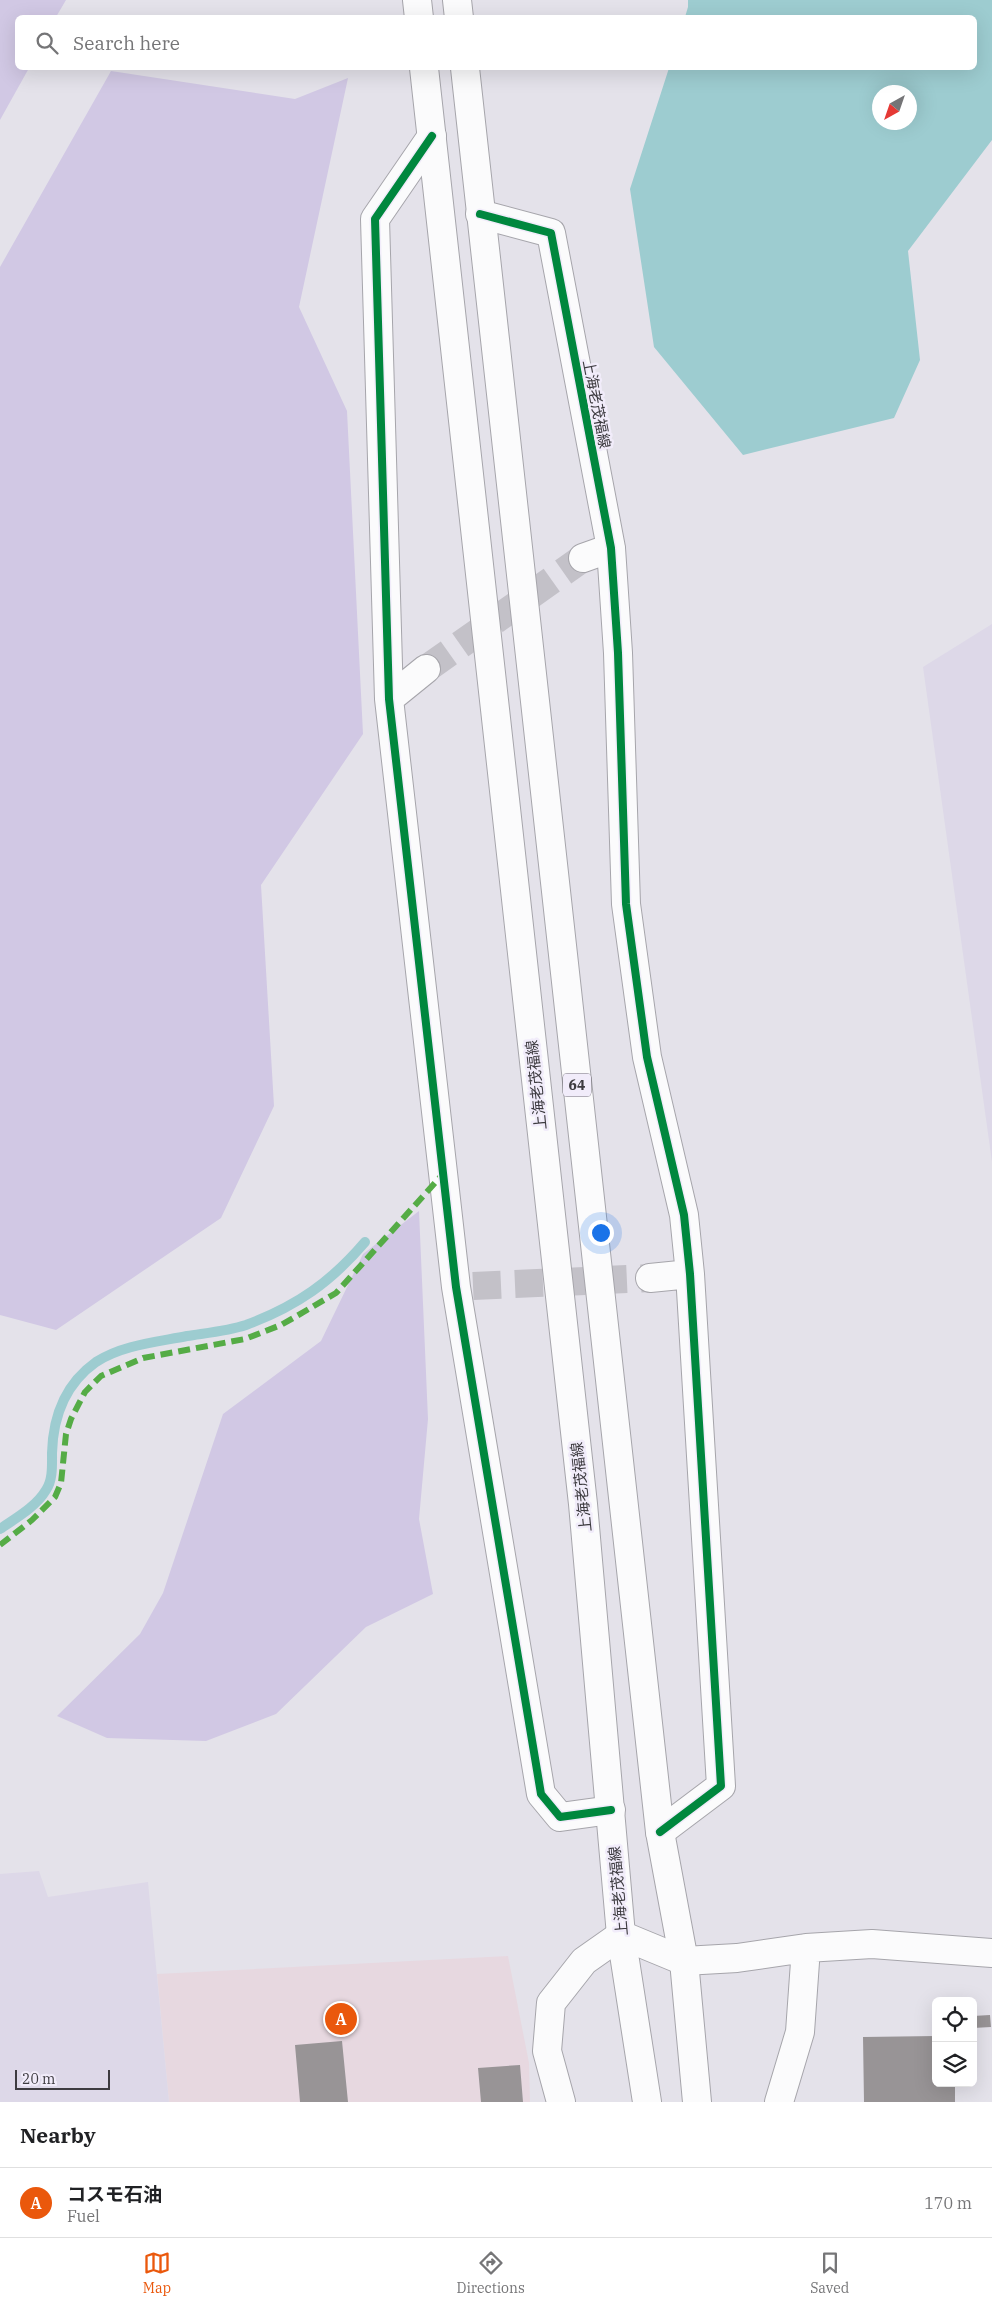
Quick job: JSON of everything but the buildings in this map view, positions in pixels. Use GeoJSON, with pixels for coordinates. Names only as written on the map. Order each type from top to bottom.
{"type":"FeatureCollection","features":[{"type":"Feature","properties":{"kind":"street"},"geometry":{"type":"LineString","coordinates":[[417,0],[419,15]]}},
{"type":"Feature","properties":{"kind":"street"},"geometry":{"type":"LineString","coordinates":[[457,0],[459,15]]}},
{"type":"Feature","properties":{"kind":"street","name":"上海老茂福線"},"geometry":{"type":"LineString","coordinates":[[424,70],[583,1504],[621,1934],[647,2102]]}},
{"type":"Feature","properties":{"kind":"street","name":"64"},"geometry":{"type":"LineString","coordinates":[[464,70],[660,1832],[684,1961],[698,2102]]}},
{"type":"Feature","properties":{"kind":"street"},"geometry":{"type":"LineString","coordinates":[[432,136],[375,219],[389,699],[464,1286],[541,1794],[560,1818],[611,1810]]}},
{"type":"Feature","properties":{"kind":"street","name":"上海老茂福線"},"geometry":{"type":"LineString","coordinates":[[480,214],[551,233],[611,548],[618,653],[626,904],[647,1056],[684,1215],[690,1274],[721,1786],[660,1832]]}},
{"type":"Feature","properties":{"kind":"street"},"geometry":{"type":"LineString","coordinates":[[583,558],[611,548]]}},
{"type":"Feature","properties":{"kind":"street"},"geometry":{"type":"LineString","coordinates":[[389,699],[426,669]]}},
{"type":"Feature","properties":{"kind":"street"},"geometry":{"type":"LineString","coordinates":[[650,1278],[690,1274]]}},
{"type":"Feature","properties":{"kind":"street"},"geometry":{"type":"LineString","coordinates":[[561,2102],[547,2051],[551,2003],[584,1961],[621,1934],[684,1961],[737,1958],[806,1948],[872,1944],[992,1953]]}},
{"type":"Feature","properties":{"kind":"street"},"geometry":{"type":"LineString","coordinates":[[779,2102],[800,2032],[806,1948]]}},
{"type":"Feature","properties":{"kind":"shaded area"},"geometry":{"type":"Polygon","coordinates":[[[0,0],[66,0],[57,15],[15,15],[15,70],[28,70],[0,120],[0,0]]]}},
{"type":"Feature","properties":{"kind":"shaded area"},"geometry":{"type":"Polygon","coordinates":[[[111,71],[295,99],[348,78],[299,307],[347,411],[363,734],[261,885],[274,1106],[221,1218],[56,1330],[0,1315],[0,267],[111,71]]]}},
{"type":"Feature","properties":{"kind":"shaded area"},"geometry":{"type":"Polygon","coordinates":[[[992,624],[992,1162],[923,667],[992,624]]]}},
{"type":"Feature","properties":{"kind":"shaded area"},"geometry":{"type":"Polygon","coordinates":[[[419,1211],[428,1419],[419,1519],[433,1594],[366,1627],[276,1714],[206,1741],[107,1738],[57,1716],[140,1634],[163,1593],[223,1414],[321,1341],[363,1254],[419,1211]]]}},
{"type":"Feature","properties":{"kind":"shaded area"},"geometry":{"type":"Polygon","coordinates":[[[39,1871],[48,1897],[148,1882],[169,2102],[0,2102],[0,1874],[39,1871]]]}},
{"type":"Feature","properties":{"kind":"shaded area"},"geometry":{"type":"Polygon","coordinates":[[[508,1956],[529,2063],[530,2102],[169,2102],[157,1974],[508,1956]]]}},
{"type":"Feature","properties":{"kind":"water"},"geometry":{"type":"Polygon","coordinates":[[[688,0],[992,0],[992,140],[908,251],[920,360],[894,418],[743,455],[654,347],[630,189],[668,70],[977,70],[977,15],[686,15],[688,0]]]}},
{"type":"Feature","properties":{"kind":"waterway"},"geometry":{"type":"LineString","coordinates":[[0,1529],[31,1507],[46,1490],[51,1477],[53,1440],[58,1414],[76,1380],[96,1362],[128,1348],[152,1342],[232,1329],[264,1318],[297,1301],[326,1281],[365,1242]]}},
{"type":"Feature","properties":{"kind":"tunnel"},"geometry":{"type":"LineString","coordinates":[[426,669],[583,558]]}},
{"type":"Feature","properties":{"kind":"tunnel"},"geometry":{"type":"LineString","coordinates":[[473,1286],[650,1278]]}},
{"type":"Feature","properties":{"kind":"marked path"},"geometry":{"type":"LineString","coordinates":[[0,1545],[32,1520],[55,1497],[61,1483],[66,1434],[71,1419],[85,1392],[101,1376],[143,1358],[245,1339],[281,1325],[336,1293],[443,1174]]}},
{"type":"Feature","properties":{"kind":"cycle path"},"geometry":{"type":"LineString","coordinates":[[432,136],[375,219],[389,699],[456,1287],[541,1794],[560,1817],[611,1810]]}},
{"type":"Feature","properties":{"kind":"cycle path"},"geometry":{"type":"LineString","coordinates":[[480,214],[551,233],[611,548],[618,653],[626,904],[647,1057],[684,1215],[690,1274],[721,1786],[660,1832]]}},
{"type":"Feature","properties":{"kind":"place","name":"コスモ石油"},"geometry":{"type":"Point","coordinates":[341,2019]}}]}
